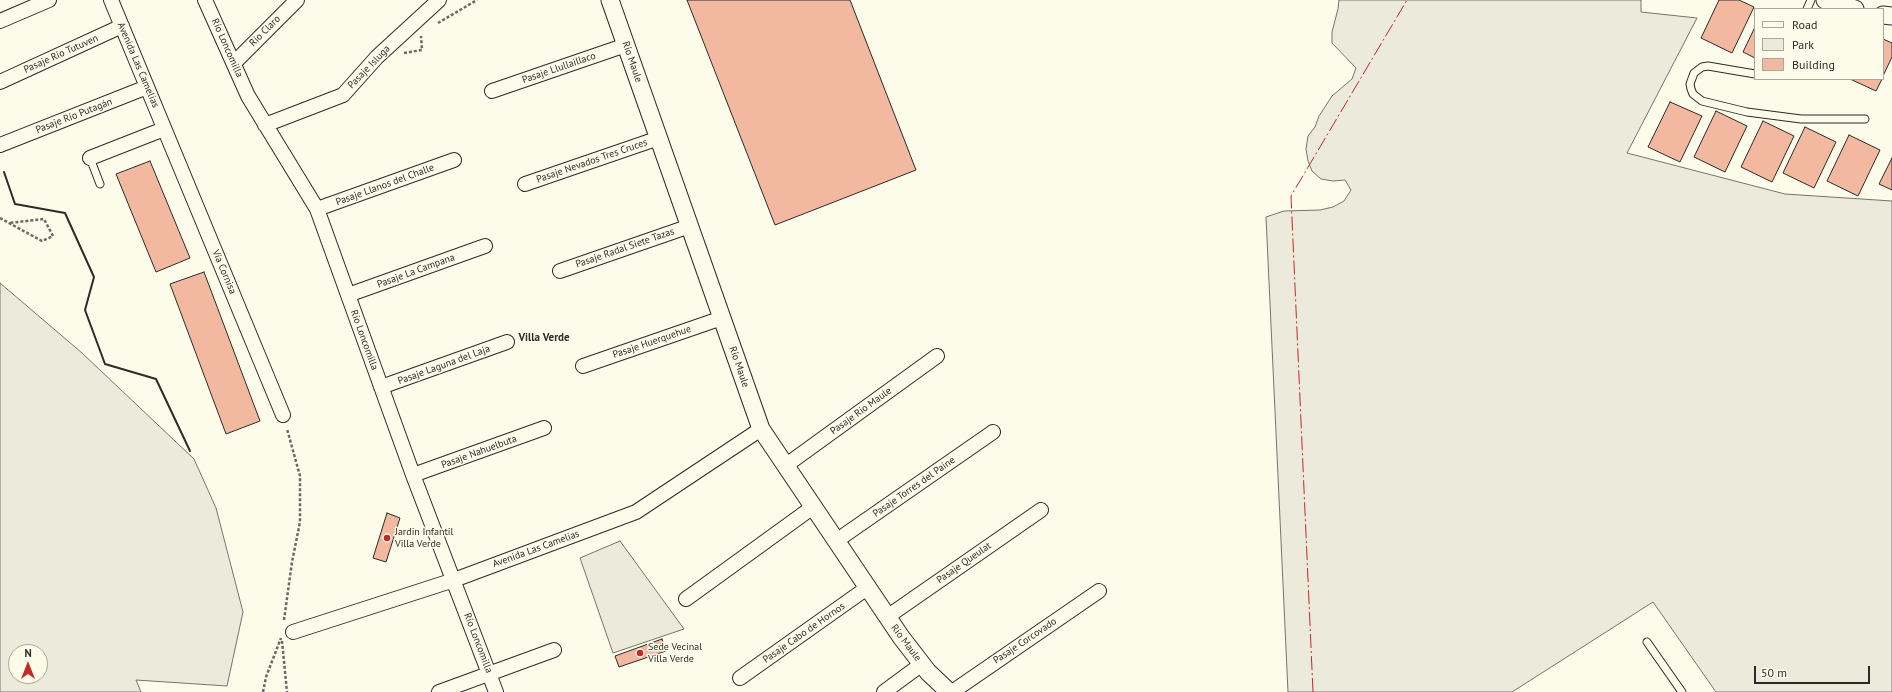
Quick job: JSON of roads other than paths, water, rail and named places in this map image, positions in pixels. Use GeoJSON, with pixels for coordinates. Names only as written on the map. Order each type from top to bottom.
{"type":"FeatureCollection","features":[{"type":"Feature","properties":{"kind":"street"},"geometry":{"type":"LineString","coordinates":[[0,21],[49,0]]}},
{"type":"Feature","properties":{"kind":"street","name":"Avenida Las Camelias"},"geometry":{"type":"LineString","coordinates":[[111,0],[164,129]]}},
{"type":"Feature","properties":{"kind":"street","name":"Río Loncomilla"},"geometry":{"type":"LineString","coordinates":[[205,0],[248,96],[317,209],[413,475],[496,692]]}},
{"type":"Feature","properties":{"kind":"street","name":"Río Claro"},"geometry":{"type":"LineString","coordinates":[[234,63],[297,0]]}},
{"type":"Feature","properties":{"kind":"street","name":"Pasaje Isluga"},"geometry":{"type":"LineString","coordinates":[[265,125],[342,95],[377,57],[439,0]]}},
{"type":"Feature","properties":{"kind":"street","name":"Río Maule"},"geometry":{"type":"LineString","coordinates":[[610,0],[761,429],[887,617],[922,664],[950,692]]}},
{"type":"Feature","properties":{"kind":"street"},"geometry":{"type":"LineString","coordinates":[[1825,0],[1852,8]]}},
{"type":"Feature","properties":{"kind":"street","name":"Pasaje Río Tutuven"},"geometry":{"type":"LineString","coordinates":[[0,82],[122,26]]}},
{"type":"Feature","properties":{"kind":"street","name":"Pasaje Llullaillaco"},"geometry":{"type":"LineString","coordinates":[[492,91],[626,45]]}},
{"type":"Feature","properties":{"kind":"street","name":"Pasaje Río Putagán"},"geometry":{"type":"LineString","coordinates":[[0,145],[147,88]]}},
{"type":"Feature","properties":{"kind":"street"},"geometry":{"type":"LineString","coordinates":[[90,158],[164,129]]}},
{"type":"Feature","properties":{"kind":"street","name":"Vía Cornisa"},"geometry":{"type":"LineString","coordinates":[[164,129],[283,415]]}},
{"type":"Feature","properties":{"kind":"street","name":"Pasaje Nevados Tres Cruces"},"geometry":{"type":"LineString","coordinates":[[525,184],[659,138]]}},
{"type":"Feature","properties":{"kind":"street","name":"Pasaje Llanos del Challe"},"geometry":{"type":"LineString","coordinates":[[317,209],[454,160]]}},
{"type":"Feature","properties":{"kind":"street","name":"Pasaje Radal Siete Tazas"},"geometry":{"type":"LineString","coordinates":[[560,271],[690,226]]}},
{"type":"Feature","properties":{"kind":"street","name":"Pasaje La Campana"},"geometry":{"type":"LineString","coordinates":[[348,295],[485,246]]}},
{"type":"Feature","properties":{"kind":"street","name":"Pasaje Huerquehue"},"geometry":{"type":"LineString","coordinates":[[583,366],[722,318]]}},
{"type":"Feature","properties":{"kind":"street","name":"Pasaje Laguna del Laja"},"geometry":{"type":"LineString","coordinates":[[381,387],[507,342]]}},
{"type":"Feature","properties":{"kind":"street","name":"Pasaje Río Maule"},"geometry":{"type":"LineString","coordinates":[[785,466],[937,356]]}},
{"type":"Feature","properties":{"kind":"street","name":"Pasaje Nahuelbuta"},"geometry":{"type":"LineString","coordinates":[[413,475],[544,428]]}},
{"type":"Feature","properties":{"kind":"street","name":"Avenida Las Camelias"},"geometry":{"type":"LineString","coordinates":[[286,630],[454,580],[636,512],[761,429]]}},
{"type":"Feature","properties":{"kind":"street","name":"Pasaje Torres del Paine"},"geometry":{"type":"LineString","coordinates":[[836,541],[993,432]]}},
{"type":"Feature","properties":{"kind":"street"},"geometry":{"type":"LineString","coordinates":[[686,599],[813,507]]}},
{"type":"Feature","properties":{"kind":"street","name":"Pasaje Queulat"},"geometry":{"type":"LineString","coordinates":[[887,617],[1041,510]]}},
{"type":"Feature","properties":{"kind":"street","name":"Pasaje Cabo de Hornos"},"geometry":{"type":"LineString","coordinates":[[740,678],[867,588]]}},
{"type":"Feature","properties":{"kind":"street","name":"Pasaje Corcovado"},"geometry":{"type":"LineString","coordinates":[[950,692],[1099,591]]}},
{"type":"Feature","properties":{"kind":"street"},"geometry":{"type":"LineString","coordinates":[[439,692],[554,650]]}},
{"type":"Feature","properties":{"kind":"street"},"geometry":{"type":"LineString","coordinates":[[884,692],[922,664]]}},
{"type":"Feature","properties":{"kind":"lane"},"geometry":{"type":"LineString","coordinates":[[1754,74],[1708,66],[1702,67],[1694,73],[1690,84],[1693,94],[1702,101],[1747,112],[1801,119],[1866,119]]}},
{"type":"Feature","properties":{"kind":"lane"},"geometry":{"type":"LineString","coordinates":[[90,158],[100,184]]}},
{"type":"Feature","properties":{"kind":"lane"},"geometry":{"type":"LineString","coordinates":[[1647,642],[1682,692]]}},
{"type":"Feature","properties":{"kind":"place","name":"Jardin Infantil Villa Verde"},"geometry":{"type":"Point","coordinates":[387,538]}},
{"type":"Feature","properties":{"kind":"place","name":"Sede Vecinal Villa Verde"},"geometry":{"type":"Point","coordinates":[640,653]}},
{"type":"Feature","properties":{"kind":"district","name":"Villa Verde"},"geometry":{"type":"Point","coordinates":[544,338]}}]}
